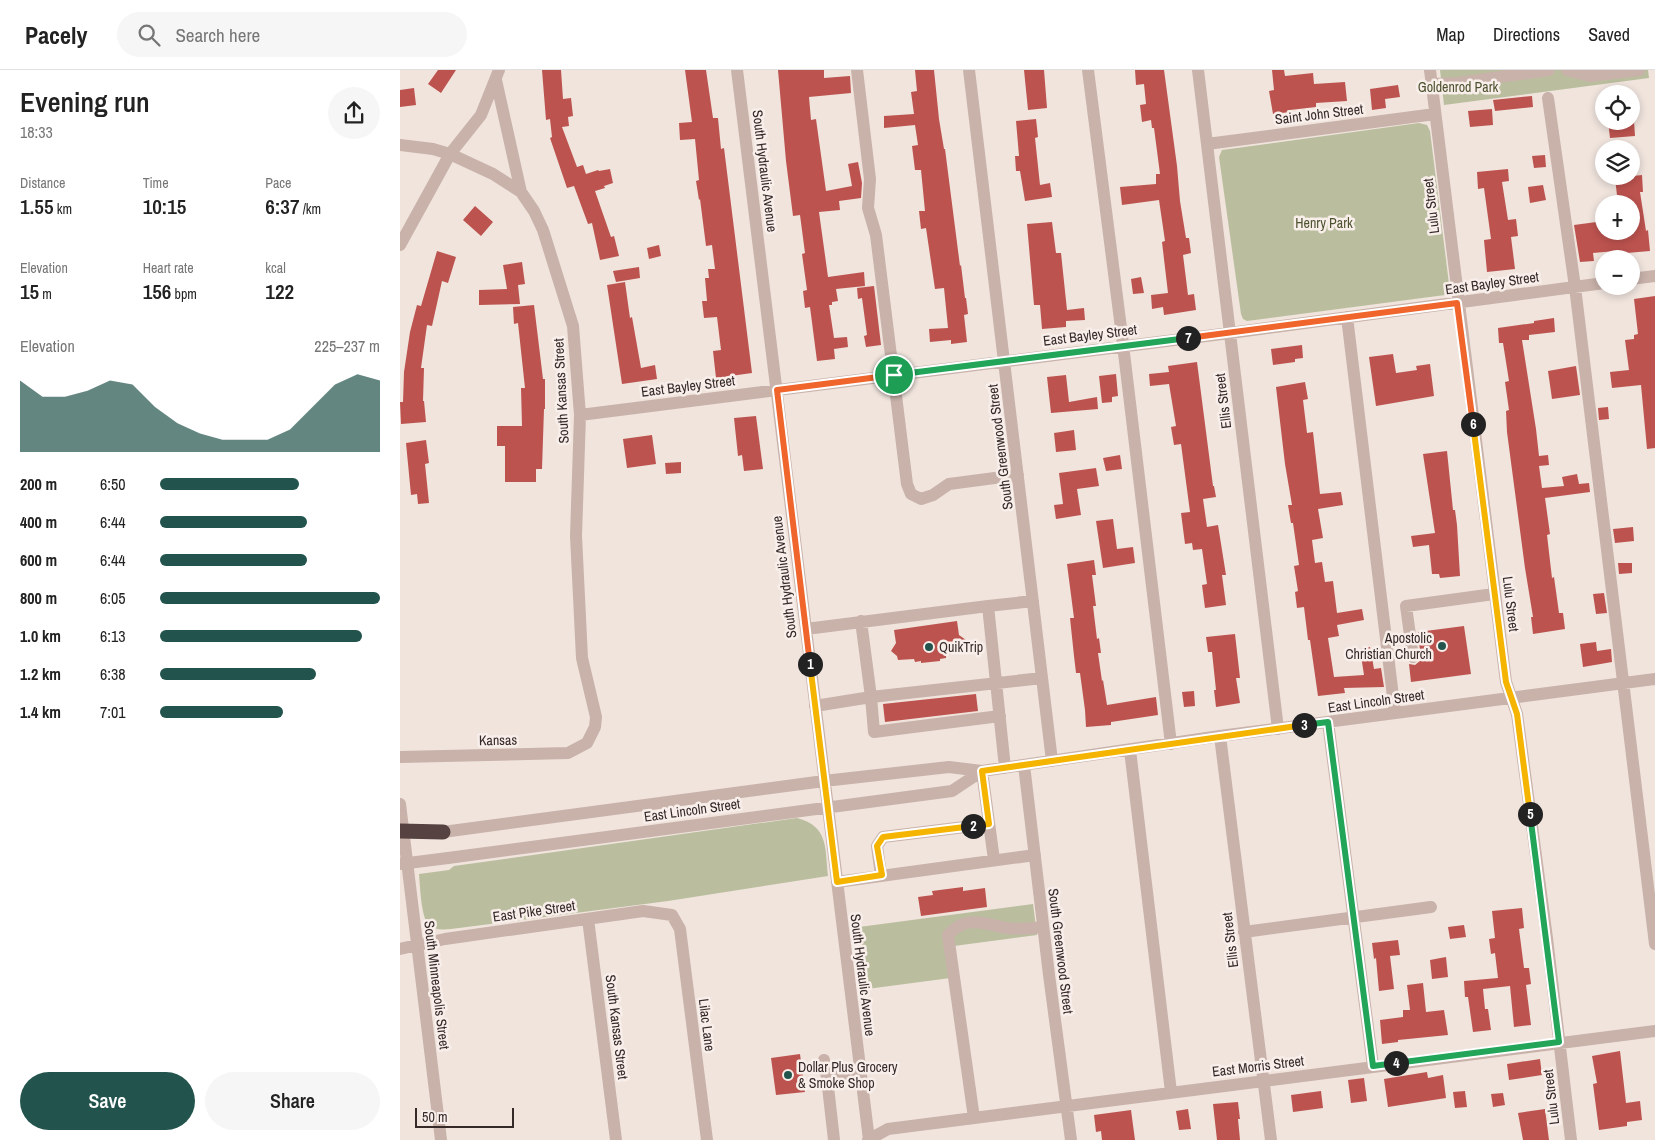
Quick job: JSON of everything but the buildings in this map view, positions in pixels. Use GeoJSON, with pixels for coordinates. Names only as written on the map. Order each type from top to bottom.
{"type":"FeatureCollection","features":[{"type":"Feature","properties":{"kind":"highway"},"geometry":{"type":"LineString","coordinates":[[400,831],[443,832]]}},
{"type":"Feature","properties":{"kind":"street","name":"South Hydraulic Avenue"},"geometry":{"type":"LineString","coordinates":[[737,70],[868,1140]]}},
{"type":"Feature","properties":{"kind":"street"},"geometry":{"type":"LineString","coordinates":[[856,70],[870,179],[868,208],[876,235],[907,484],[911,494],[921,499],[933,495],[948,484],[1018,475]]}},
{"type":"Feature","properties":{"kind":"street","name":"South Greenwood Street"},"geometry":{"type":"LineString","coordinates":[[970,70],[1052,761]]}},
{"type":"Feature","properties":{"kind":"street"},"geometry":{"type":"LineString","coordinates":[[1088,70],[1171,744]]}},
{"type":"Feature","properties":{"kind":"street","name":"Ellis Street"},"geometry":{"type":"LineString","coordinates":[[1198,70],[1278,729]]}},
{"type":"Feature","properties":{"kind":"street","name":"Lulu Street"},"geometry":{"type":"LineString","coordinates":[[1430,70],[1494,594],[1506,682],[1517,714],[1571,1140]]}},
{"type":"Feature","properties":{"kind":"street"},"geometry":{"type":"LineString","coordinates":[[1432,84],[1458,83],[1549,70]]}},
{"type":"Feature","properties":{"kind":"street"},"geometry":{"type":"LineString","coordinates":[[1567,70],[1590,76],[1639,70]]}},
{"type":"Feature","properties":{"kind":"street"},"geometry":{"type":"LineString","coordinates":[[400,245],[450,154],[481,115],[498,75]]}},
{"type":"Feature","properties":{"kind":"street"},"geometry":{"type":"LineString","coordinates":[[498,75],[521,192]]}},
{"type":"Feature","properties":{"kind":"street"},"geometry":{"type":"LineString","coordinates":[[1548,98],[1575,287],[1655,944]]}},
{"type":"Feature","properties":{"kind":"street","name":"Saint John Street"},"geometry":{"type":"LineString","coordinates":[[1207,144],[1436,114]]}},
{"type":"Feature","properties":{"kind":"street"},"geometry":{"type":"LineString","coordinates":[[400,145],[433,149],[450,154]]}},
{"type":"Feature","properties":{"kind":"street","name":"South Kansas Street"},"geometry":{"type":"LineString","coordinates":[[450,154],[493,174],[521,192],[534,211],[543,230],[573,326],[580,415],[576,536],[582,658],[596,717],[591,737]]}},
{"type":"Feature","properties":{"kind":"street"},"geometry":{"type":"LineString","coordinates":[[1640,278],[1655,276]]}},
{"type":"Feature","properties":{"kind":"street","name":"East Bayley Street"},"geometry":{"type":"LineString","coordinates":[[580,415],[1230,333],[1595,284]]}},
{"type":"Feature","properties":{"kind":"street"},"geometry":{"type":"LineString","coordinates":[[1347,317],[1395,713]]}},
{"type":"Feature","properties":{"kind":"street"},"geometry":{"type":"LineString","coordinates":[[1413,657],[1406,606],[1494,594]]}},
{"type":"Feature","properties":{"kind":"street"},"geometry":{"type":"LineString","coordinates":[[806,628],[1033,601]]}},
{"type":"Feature","properties":{"kind":"street"},"geometry":{"type":"LineString","coordinates":[[988,606],[1005,768]]}},
{"type":"Feature","properties":{"kind":"street"},"geometry":{"type":"LineString","coordinates":[[861,622],[874,732],[1000,716]]}},
{"type":"Feature","properties":{"kind":"street"},"geometry":{"type":"LineString","coordinates":[[815,706],[871,697],[1042,678]]}},
{"type":"Feature","properties":{"kind":"street","name":"East Lincoln Street"},"geometry":{"type":"LineString","coordinates":[[400,837],[824,781],[949,767],[982,771],[1220,736],[1655,679]]}},
{"type":"Feature","properties":{"kind":"street"},"geometry":{"type":"LineString","coordinates":[[1328,722],[1373,1066]]}},
{"type":"Feature","properties":{"kind":"street","name":"Ellis Street"},"geometry":{"type":"LineString","coordinates":[[1220,736],[1271,1140]]}},
{"type":"Feature","properties":{"kind":"street","name":"Kansas"},"geometry":{"type":"LineString","coordinates":[[400,757],[568,753],[587,744],[591,737]]}},
{"type":"Feature","properties":{"kind":"street"},"geometry":{"type":"LineString","coordinates":[[1130,750],[1171,1092]]}},
{"type":"Feature","properties":{"kind":"street","name":"South Greenwood Street"},"geometry":{"type":"LineString","coordinates":[[1024,765],[1071,1140]]}},
{"type":"Feature","properties":{"kind":"street"},"geometry":{"type":"LineString","coordinates":[[982,771],[994,860]]}},
{"type":"Feature","properties":{"kind":"street","name":"East Lincoln Street"},"geometry":{"type":"LineString","coordinates":[[400,864],[952,791],[982,771]]}},
{"type":"Feature","properties":{"kind":"street","name":"South Minneapolis Street"},"geometry":{"type":"LineString","coordinates":[[400,804],[441,1140]]}},
{"type":"Feature","properties":{"kind":"street"},"geometry":{"type":"LineString","coordinates":[[882,875],[877,846],[883,837],[989,824]]}},
{"type":"Feature","properties":{"kind":"street"},"geometry":{"type":"LineString","coordinates":[[837,882],[1035,855]]}},
{"type":"Feature","properties":{"kind":"street"},"geometry":{"type":"LineString","coordinates":[[1244,932],[1431,907]]}},
{"type":"Feature","properties":{"kind":"street","name":"East Pike Street"},"geometry":{"type":"LineString","coordinates":[[400,949],[445,939],[643,911],[672,915]]}},
{"type":"Feature","properties":{"kind":"street","name":"Lilac Lane"},"geometry":{"type":"LineString","coordinates":[[672,915],[680,929],[707,1140]]}},
{"type":"Feature","properties":{"kind":"street","name":"South Kansas Street"},"geometry":{"type":"LineString","coordinates":[[588,919],[616,1140]]}},
{"type":"Feature","properties":{"kind":"street"},"geometry":{"type":"LineString","coordinates":[[974,1118],[948,935],[955,927],[979,921],[1008,928],[1043,927]]}},
{"type":"Feature","properties":{"kind":"street","name":"East Morris Street"},"geometry":{"type":"LineString","coordinates":[[868,1140],[888,1129],[1655,1030]]}},
{"type":"Feature","properties":{"kind":"street"},"geometry":{"type":"LineString","coordinates":[[824,1060],[834,1140]]}},
{"type":"Feature","properties":{"kind":"street"},"geometry":{"type":"LineString","coordinates":[[827,1078],[861,1074]]}},
{"type":"Feature","properties":{"kind":"green space","name":"Goldenrod Park"},"geometry":{"type":"Polygon","coordinates":[[[1440,70],[1648,70],[1649,78],[1444,105],[1440,70]]]}},
{"type":"Feature","properties":{"kind":"green space","name":"Henry Park"},"geometry":{"type":"Polygon","coordinates":[[[1419,123],[1427,125],[1430,131],[1449,292],[1445,295],[1247,321],[1243,319],[1219,157],[1222,150],[1419,123]]]}},
{"type":"Feature","properties":{"kind":"green space"},"geometry":{"type":"Polygon","coordinates":[[[797,818],[815,827],[820,833],[825,848],[828,876],[668,901],[448,929],[430,926],[424,914],[419,874],[449,870],[454,866],[797,818]]]}},
{"type":"Feature","properties":{"kind":"green space"},"geometry":{"type":"Polygon","coordinates":[[[1033,904],[1037,935],[954,946],[958,977],[867,989],[859,927],[1033,904]]]}},
{"type":"Feature","properties":{"kind":"place","name":"Apostolic Christian Church"},"geometry":{"type":"Point","coordinates":[1442,646]}},
{"type":"Feature","properties":{"kind":"place","name":"QuikTrip"},"geometry":{"type":"Point","coordinates":[929,647]}},
{"type":"Feature","properties":{"kind":"place","name":"Dollar Plus Grocery & Smoke Shop"},"geometry":{"type":"Point","coordinates":[788,1075]}},
{"type":"Feature","properties":{"kind":"route"},"geometry":{"type":"LineString","coordinates":[[1457,303],[1506,682],[1517,714],[1559,1042],[1373,1066],[1328,722],[982,771],[989,824],[883,837],[877,846],[882,875],[837,882],[777,390],[894,375],[1457,303]]}}]}
